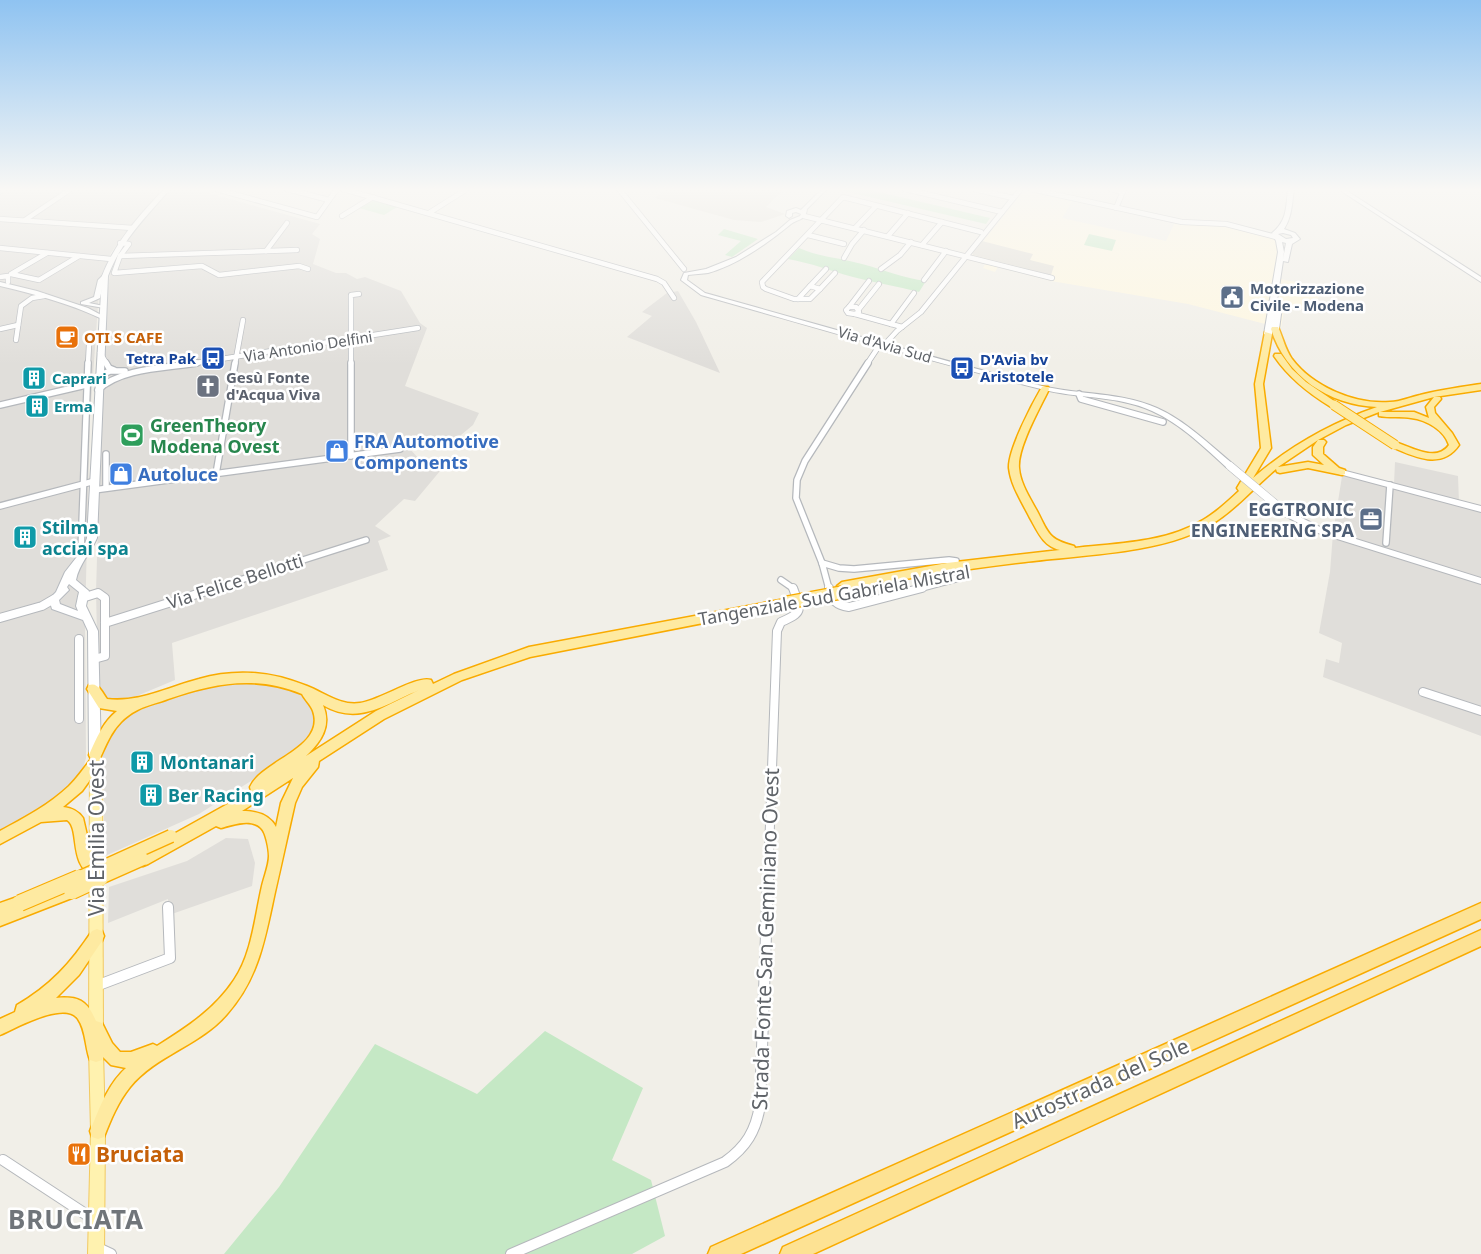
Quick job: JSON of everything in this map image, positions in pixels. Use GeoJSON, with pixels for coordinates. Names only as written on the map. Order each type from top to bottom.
{"type":"FeatureCollection","features":[{"type":"Feature","properties":{"kind":"highway"},"geometry":{"type":"LineString","coordinates":[[1271,328],[1274,348],[1290,372],[1312,392],[1395,445],[1422,455],[1446,454],[1454,445],[1450,435],[1434,419],[1430,411],[1430,407],[1437,399]]}},
{"type":"Feature","properties":{"kind":"highway"},"geometry":{"type":"LineString","coordinates":[[1271,328],[1290,360],[1308,377],[1326,390],[1355,402],[1369,404],[1400,403]]}},
{"type":"Feature","properties":{"kind":"highway"},"geometry":{"type":"LineString","coordinates":[[1227,508],[1263,456],[1266,448],[1259,384],[1271,328]]}},
{"type":"Feature","properties":{"kind":"highway"},"geometry":{"type":"LineString","coordinates":[[1250,492],[1302,445],[1344,424],[1400,403],[1481,387]]}},
{"type":"Feature","properties":{"kind":"highway"},"geometry":{"type":"LineString","coordinates":[[1045,389],[1017,448],[1014,462],[1019,488],[1045,536],[1055,545],[1063,548],[1114,547]]}},
{"type":"Feature","properties":{"kind":"highway"},"geometry":{"type":"LineString","coordinates":[[1250,492],[1321,442],[1382,414],[1437,399],[1481,391]]}},
{"type":"Feature","properties":{"kind":"highway"},"geometry":{"type":"LineString","coordinates":[[1467,394],[1481,396]]}},
{"type":"Feature","properties":{"kind":"highway"},"geometry":{"type":"LineString","coordinates":[[1382,414],[1414,415],[1442,428]]}},
{"type":"Feature","properties":{"kind":"highway"},"geometry":{"type":"LineString","coordinates":[[1321,442],[1318,447],[1318,455],[1328,464],[1342,472]]}},
{"type":"Feature","properties":{"kind":"highway"},"geometry":{"type":"LineString","coordinates":[[1280,470],[1308,465],[1342,472]]}},
{"type":"Feature","properties":{"kind":"highway","name":"Tangenziale Sud Gabriela Mistral"},"geometry":{"type":"LineString","coordinates":[[380,715],[458,677],[529,652],[973,563],[1145,544],[1173,538],[1200,526],[1250,492]]}},
{"type":"Feature","properties":{"kind":"highway","name":"Tangenziale Sud Gabriela Mistral"},"geometry":{"type":"LineString","coordinates":[[843,589],[951,572],[1139,550],[1178,542],[1208,531],[1223,521],[1250,492]]}},
{"type":"Feature","properties":{"kind":"highway"},"geometry":{"type":"LineString","coordinates":[[973,563],[1034,553],[1045,545],[1045,536]]}},
{"type":"Feature","properties":{"kind":"highway","name":"Tangenziale Sud Gabriela Mistral"},"geometry":{"type":"LineString","coordinates":[[430,682],[528,646],[626,625],[784,600]]}},
{"type":"Feature","properties":{"kind":"highway"},"geometry":{"type":"LineString","coordinates":[[93,689],[103,704],[121,707],[191,686],[244,678],[274,679],[305,691],[339,708],[356,709],[373,706],[414,686],[430,682]]}},
{"type":"Feature","properties":{"kind":"highway"},"geometry":{"type":"LineString","coordinates":[[171,840],[256,787],[346,727],[430,682]]}},
{"type":"Feature","properties":{"kind":"highway"},"geometry":{"type":"LineString","coordinates":[[256,787],[275,770],[305,749],[319,730],[321,724],[320,710],[305,691]]}},
{"type":"Feature","properties":{"kind":"highway"},"geometry":{"type":"LineString","coordinates":[[0,838],[35,818],[75,789],[96,758],[105,732],[111,723],[139,703]]}},
{"type":"Feature","properties":{"kind":"highway"},"geometry":{"type":"LineString","coordinates":[[194,832],[261,793],[380,715]]}},
{"type":"Feature","properties":{"kind":"highway"},"geometry":{"type":"LineString","coordinates":[[98,1131],[111,1101],[125,1080],[144,1063],[203,1026],[221,1010],[235,992],[246,975],[254,954],[288,804],[301,776],[314,763],[380,715]]}},
{"type":"Feature","properties":{"kind":"highway"},"geometry":{"type":"LineString","coordinates":[[35,818],[61,812],[73,816],[78,823],[86,860],[96,871]]}},
{"type":"Feature","properties":{"kind":"highway"},"geometry":{"type":"LineString","coordinates":[[0,921],[13,910],[93,873],[171,840],[235,817],[258,818],[268,825],[274,837],[273,864]]}},
{"type":"Feature","properties":{"kind":"highway","name":"Autostrada del Sole"},"geometry":{"type":"LineString","coordinates":[[718,1254],[1481,911]]}},
{"type":"Feature","properties":{"kind":"highway"},"geometry":{"type":"LineString","coordinates":[[0,1020],[31,1006],[67,979],[97,936]]}},
{"type":"Feature","properties":{"kind":"highway","name":"Autostrada del Sole"},"geometry":{"type":"LineString","coordinates":[[790,1254],[1481,938]]}},
{"type":"Feature","properties":{"kind":"highway"},"geometry":{"type":"LineString","coordinates":[[0,1027],[48,1007],[74,1006],[82,1010],[87,1019],[96,1054]]}},
{"type":"Feature","properties":{"kind":"highway"},"geometry":{"type":"LineString","coordinates":[[96,1029],[109,1054],[118,1060],[140,1057],[182,1040]]}},
{"type":"Feature","properties":{"kind":"main road"},"geometry":{"type":"LineString","coordinates":[[58,601],[75,565],[92,538],[102,307],[105,276],[117,248]]}},
{"type":"Feature","properties":{"kind":"main road"},"geometry":{"type":"LineString","coordinates":[[1271,328],[1280,248]]}},
{"type":"Feature","properties":{"kind":"main road"},"geometry":{"type":"LineString","coordinates":[[1271,328],[1288,248]]}},
{"type":"Feature","properties":{"kind":"main road","name":"Via Emilia Ovest"},"geometry":{"type":"LineString","coordinates":[[75,565],[71,574],[72,581],[83,594],[81,606],[93,631],[94,659],[98,1131],[96,1250]]}},
{"type":"Feature","properties":{"kind":"main road"},"geometry":{"type":"LineString","coordinates":[[69,588],[83,594],[73,606],[58,601],[69,588]]}},
{"type":"Feature","properties":{"kind":"main road"},"geometry":{"type":"LineString","coordinates":[[58,601],[85,617]]}},
{"type":"Feature","properties":{"kind":"street"},"geometry":{"type":"LineString","coordinates":[[0,248],[111,259]]}},
{"type":"Feature","properties":{"kind":"street"},"geometry":{"type":"LineString","coordinates":[[126,248],[120,256],[114,273],[202,266],[219,275],[299,266],[308,269]]}},
{"type":"Feature","properties":{"kind":"street"},"geometry":{"type":"LineString","coordinates":[[266,251],[269,248]]}},
{"type":"Feature","properties":{"kind":"street"},"geometry":{"type":"LineString","coordinates":[[548,248],[657,279],[666,285],[674,298]]}},
{"type":"Feature","properties":{"kind":"street"},"geometry":{"type":"LineString","coordinates":[[665,248],[684,272],[695,279],[754,248]]}},
{"type":"Feature","properties":{"kind":"street"},"geometry":{"type":"LineString","coordinates":[[796,248],[761,284],[766,289],[798,299],[809,300],[834,273]]}},
{"type":"Feature","properties":{"kind":"street"},"geometry":{"type":"LineString","coordinates":[[844,258],[850,248]]}},
{"type":"Feature","properties":{"kind":"street"},"geometry":{"type":"LineString","coordinates":[[882,269],[906,248]]}},
{"type":"Feature","properties":{"kind":"street"},"geometry":{"type":"LineString","coordinates":[[932,248],[1052,278]]}},
{"type":"Feature","properties":{"kind":"street"},"geometry":{"type":"LineString","coordinates":[[964,574],[963,577],[944,584],[862,604],[843,607],[838,605],[832,599],[822,563],[796,498],[797,480],[809,453],[883,344],[922,312],[973,248]]}},
{"type":"Feature","properties":{"kind":"street"},"geometry":{"type":"LineString","coordinates":[[1431,248],[1481,280]]}},
{"type":"Feature","properties":{"kind":"street"},"geometry":{"type":"LineString","coordinates":[[120,256],[296,250]]}},
{"type":"Feature","properties":{"kind":"street"},"geometry":{"type":"LineString","coordinates":[[924,280],[946,251]]}},
{"type":"Feature","properties":{"kind":"street"},"geometry":{"type":"LineString","coordinates":[[0,280],[9,277],[47,253]]}},
{"type":"Feature","properties":{"kind":"street"},"geometry":{"type":"LineString","coordinates":[[9,277],[39,280],[79,256]]}},
{"type":"Feature","properties":{"kind":"street"},"geometry":{"type":"LineString","coordinates":[[990,270],[994,263]]}},
{"type":"Feature","properties":{"kind":"street"},"geometry":{"type":"LineString","coordinates":[[798,299],[826,269]]}},
{"type":"Feature","properties":{"kind":"street"},"geometry":{"type":"LineString","coordinates":[[79,302],[89,302],[97,298],[101,280],[105,276]]}},
{"type":"Feature","properties":{"kind":"street"},"geometry":{"type":"LineString","coordinates":[[9,277],[79,302],[102,307]]}},
{"type":"Feature","properties":{"kind":"street","name":"Via d'Avia Sud"},"geometry":{"type":"LineString","coordinates":[[695,279],[703,294],[1045,389],[1130,401],[1154,409],[1179,424],[1286,513],[1321,531],[1386,547],[1481,581]]}},
{"type":"Feature","properties":{"kind":"street"},"geometry":{"type":"LineString","coordinates":[[0,280],[34,295],[86,308],[102,316]]}},
{"type":"Feature","properties":{"kind":"street"},"geometry":{"type":"LineString","coordinates":[[870,281],[846,310],[847,312],[857,312],[902,327]]}},
{"type":"Feature","properties":{"kind":"street"},"geometry":{"type":"LineString","coordinates":[[857,312],[879,284]]}},
{"type":"Feature","properties":{"kind":"street"},"geometry":{"type":"LineString","coordinates":[[810,286],[820,289]]}},
{"type":"Feature","properties":{"kind":"street"},"geometry":{"type":"LineString","coordinates":[[891,324],[914,293]]}},
{"type":"Feature","properties":{"kind":"street"},"geometry":{"type":"LineString","coordinates":[[351,456],[351,295],[359,294]]}},
{"type":"Feature","properties":{"kind":"street"},"geometry":{"type":"LineString","coordinates":[[16,340],[21,306],[34,295]]}},
{"type":"Feature","properties":{"kind":"street"},"geometry":{"type":"LineString","coordinates":[[86,308],[102,307]]}},
{"type":"Feature","properties":{"kind":"street"},"geometry":{"type":"LineString","coordinates":[[216,474],[243,320]]}},
{"type":"Feature","properties":{"kind":"street"},"geometry":{"type":"LineString","coordinates":[[0,329],[18,325]]}},
{"type":"Feature","properties":{"kind":"street","name":"Via Antonio Delfini"},"geometry":{"type":"LineString","coordinates":[[138,372],[418,328]]}},
{"type":"Feature","properties":{"kind":"street"},"geometry":{"type":"LineString","coordinates":[[80,551],[89,345]]}},
{"type":"Feature","properties":{"kind":"street"},"geometry":{"type":"LineString","coordinates":[[100,354],[109,368],[115,371]]}},
{"type":"Feature","properties":{"kind":"street"},"geometry":{"type":"LineString","coordinates":[[99,376],[115,371],[138,372]]}},
{"type":"Feature","properties":{"kind":"street"},"geometry":{"type":"LineString","coordinates":[[99,376],[138,372]]}},
{"type":"Feature","properties":{"kind":"street"},"geometry":{"type":"LineString","coordinates":[[98,390],[106,381],[120,375]]}},
{"type":"Feature","properties":{"kind":"street"},"geometry":{"type":"LineString","coordinates":[[0,405],[86,385]]}},
{"type":"Feature","properties":{"kind":"street","name":"Via d'Avia Sud"},"geometry":{"type":"LineString","coordinates":[[1079,394],[1081,400],[1163,422]]}},
{"type":"Feature","properties":{"kind":"street"},"geometry":{"type":"LineString","coordinates":[[85,416],[96,413]]}},
{"type":"Feature","properties":{"kind":"street"},"geometry":{"type":"LineString","coordinates":[[0,506],[84,484],[106,488],[400,449]]}},
{"type":"Feature","properties":{"kind":"street"},"geometry":{"type":"LineString","coordinates":[[106,454],[106,488]]}},
{"type":"Feature","properties":{"kind":"street"},"geometry":{"type":"LineString","coordinates":[[1342,472],[1481,509]]}},
{"type":"Feature","properties":{"kind":"street"},"geometry":{"type":"LineString","coordinates":[[1386,547],[1390,485]]}},
{"type":"Feature","properties":{"kind":"street","name":"Via Felice Bellotti"},"geometry":{"type":"LineString","coordinates":[[105,623],[366,540]]}},
{"type":"Feature","properties":{"kind":"street"},"geometry":{"type":"LineString","coordinates":[[822,563],[839,568],[854,569],[949,560],[956,562]]}},
{"type":"Feature","properties":{"kind":"street","name":"Strada Fonte San Geminiano Ovest"},"geometry":{"type":"LineString","coordinates":[[511,1254],[725,1162],[747,1144],[757,1126],[760,1105],[777,631],[781,622],[794,616],[799,612],[800,607],[793,587],[781,580]]}},
{"type":"Feature","properties":{"kind":"street"},"geometry":{"type":"LineString","coordinates":[[83,594],[101,594],[105,598],[105,656],[94,659]]}},
{"type":"Feature","properties":{"kind":"street"},"geometry":{"type":"LineString","coordinates":[[0,618],[58,601]]}},
{"type":"Feature","properties":{"kind":"street"},"geometry":{"type":"LineString","coordinates":[[79,719],[80,640]]}},
{"type":"Feature","properties":{"kind":"street"},"geometry":{"type":"LineString","coordinates":[[79,694],[93,689]]}},
{"type":"Feature","properties":{"kind":"street"},"geometry":{"type":"LineString","coordinates":[[1423,692],[1481,711]]}},
{"type":"Feature","properties":{"kind":"street"},"geometry":{"type":"LineString","coordinates":[[96,986],[170,958],[168,907]]}},
{"type":"Feature","properties":{"kind":"street"},"geometry":{"type":"LineString","coordinates":[[3,1160],[96,1221]]}},
{"type":"Feature","properties":{"kind":"street"},"geometry":{"type":"LineString","coordinates":[[96,1250],[111,1254]]}},
{"type":"Feature","properties":{"kind":"shaded area"},"geometry":{"type":"Polygon","coordinates":[[[0,248],[115,248],[100,278],[90,417],[85,622],[86,758],[83,769],[71,788],[0,834],[0,248]]]}},
{"type":"Feature","properties":{"kind":"shaded area"},"geometry":{"type":"Polygon","coordinates":[[[121,248],[318,248],[313,264],[336,273],[346,273],[357,279],[365,277],[401,291],[420,323],[427,328],[405,386],[479,413],[473,425],[461,435],[461,439],[409,448],[421,461],[440,471],[415,501],[404,499],[375,526],[391,536],[378,541],[388,570],[172,643],[175,680],[120,703],[102,699],[98,680],[96,592],[102,390],[110,272],[121,248]]]}},
{"type":"Feature","properties":{"kind":"shaded area"},"geometry":{"type":"Polygon","coordinates":[[[977,248],[1008,248],[1033,254],[1030,260],[1054,266],[1051,275],[973,255],[972,253],[977,248]]]}},
{"type":"Feature","properties":{"kind":"shaded area"},"geometry":{"type":"Polygon","coordinates":[[[978,248],[1278,248],[1279,254],[1275,278],[1320,287],[1316,312],[1285,305],[1281,328],[1188,304],[1051,281],[998,267],[995,272],[983,268],[985,264],[968,260],[978,248]]]}},
{"type":"Feature","properties":{"kind":"shaded area"},"geometry":{"type":"Polygon","coordinates":[[[678,291],[696,322],[720,373],[627,337],[652,316],[642,312],[667,293],[678,291]]]}},
{"type":"Feature","properties":{"kind":"shaded area"},"geometry":{"type":"Polygon","coordinates":[[[1395,462],[1458,476],[1459,502],[1481,508],[1481,736],[1323,677],[1326,659],[1339,663],[1342,643],[1319,633],[1330,572],[1333,533],[1343,470],[1394,484],[1395,462]]]}},
{"type":"Feature","properties":{"kind":"shaded area"},"geometry":{"type":"Polygon","coordinates":[[[264,682],[287,687],[307,698],[315,712],[317,721],[312,736],[292,755],[199,814],[105,856],[102,743],[126,713],[156,701],[208,685],[264,682]]]}},
{"type":"Feature","properties":{"kind":"shaded area"},"geometry":{"type":"Polygon","coordinates":[[[226,838],[248,839],[255,863],[252,886],[169,915],[168,899],[108,923],[109,887],[187,861],[226,838]]]}},
{"type":"Feature","properties":{"kind":"green space"},"geometry":{"type":"Polygon","coordinates":[[[734,248],[746,248],[732,257],[725,255],[734,248]]]}},
{"type":"Feature","properties":{"kind":"green space"},"geometry":{"type":"Polygon","coordinates":[[[799,248],[926,281],[919,292],[861,279],[788,259],[799,248]]]}},
{"type":"Feature","properties":{"kind":"green space"},"geometry":{"type":"Polygon","coordinates":[[[1096,248],[1113,248],[1112,251],[1096,248]]]}},
{"type":"Feature","properties":{"kind":"green space"},"geometry":{"type":"Polygon","coordinates":[[[545,1031],[643,1088],[612,1160],[651,1180],[665,1236],[632,1254],[224,1254],[279,1187],[375,1044],[477,1094],[545,1031]]]}},
{"type":"Feature","properties":{"kind":"place","name":"Motorizzazione Civile - Modena"},"geometry":{"type":"Point","coordinates":[1232,297]}},
{"type":"Feature","properties":{"kind":"place","name":"OTI S CAFE"},"geometry":{"type":"Point","coordinates":[67,337]}},
{"type":"Feature","properties":{"kind":"place","name":"Tetra Pak"},"geometry":{"type":"Point","coordinates":[213,358]}},
{"type":"Feature","properties":{"kind":"place","name":"D'Avia bv Aristotele"},"geometry":{"type":"Point","coordinates":[962,368]}},
{"type":"Feature","properties":{"kind":"place","name":"Caprari"},"geometry":{"type":"Point","coordinates":[34,378]}},
{"type":"Feature","properties":{"kind":"place","name":"Gesù Fonte d'Acqua Viva"},"geometry":{"type":"Point","coordinates":[208,386]}},
{"type":"Feature","properties":{"kind":"place","name":"Erma"},"geometry":{"type":"Point","coordinates":[37,406]}},
{"type":"Feature","properties":{"kind":"place","name":"GreenTheory Modena Ovest"},"geometry":{"type":"Point","coordinates":[132,435]}},
{"type":"Feature","properties":{"kind":"place","name":"FRA Automotive Components"},"geometry":{"type":"Point","coordinates":[337,451]}},
{"type":"Feature","properties":{"kind":"place","name":"Autoluce"},"geometry":{"type":"Point","coordinates":[121,474]}},
{"type":"Feature","properties":{"kind":"place","name":"EGGTRONIC ENGINEERING SPA"},"geometry":{"type":"Point","coordinates":[1371,519]}},
{"type":"Feature","properties":{"kind":"place","name":"Stilma acciai spa"},"geometry":{"type":"Point","coordinates":[25,537]}},
{"type":"Feature","properties":{"kind":"place","name":"Montanari"},"geometry":{"type":"Point","coordinates":[142,762]}},
{"type":"Feature","properties":{"kind":"place","name":"Ber Racing"},"geometry":{"type":"Point","coordinates":[151,795]}},
{"type":"Feature","properties":{"kind":"place","name":"Bruciata"},"geometry":{"type":"Point","coordinates":[79,1154]}},
{"type":"Feature","properties":{"kind":"district","name":"BRUCIATA"},"geometry":{"type":"Point","coordinates":[76,1219]}}]}
